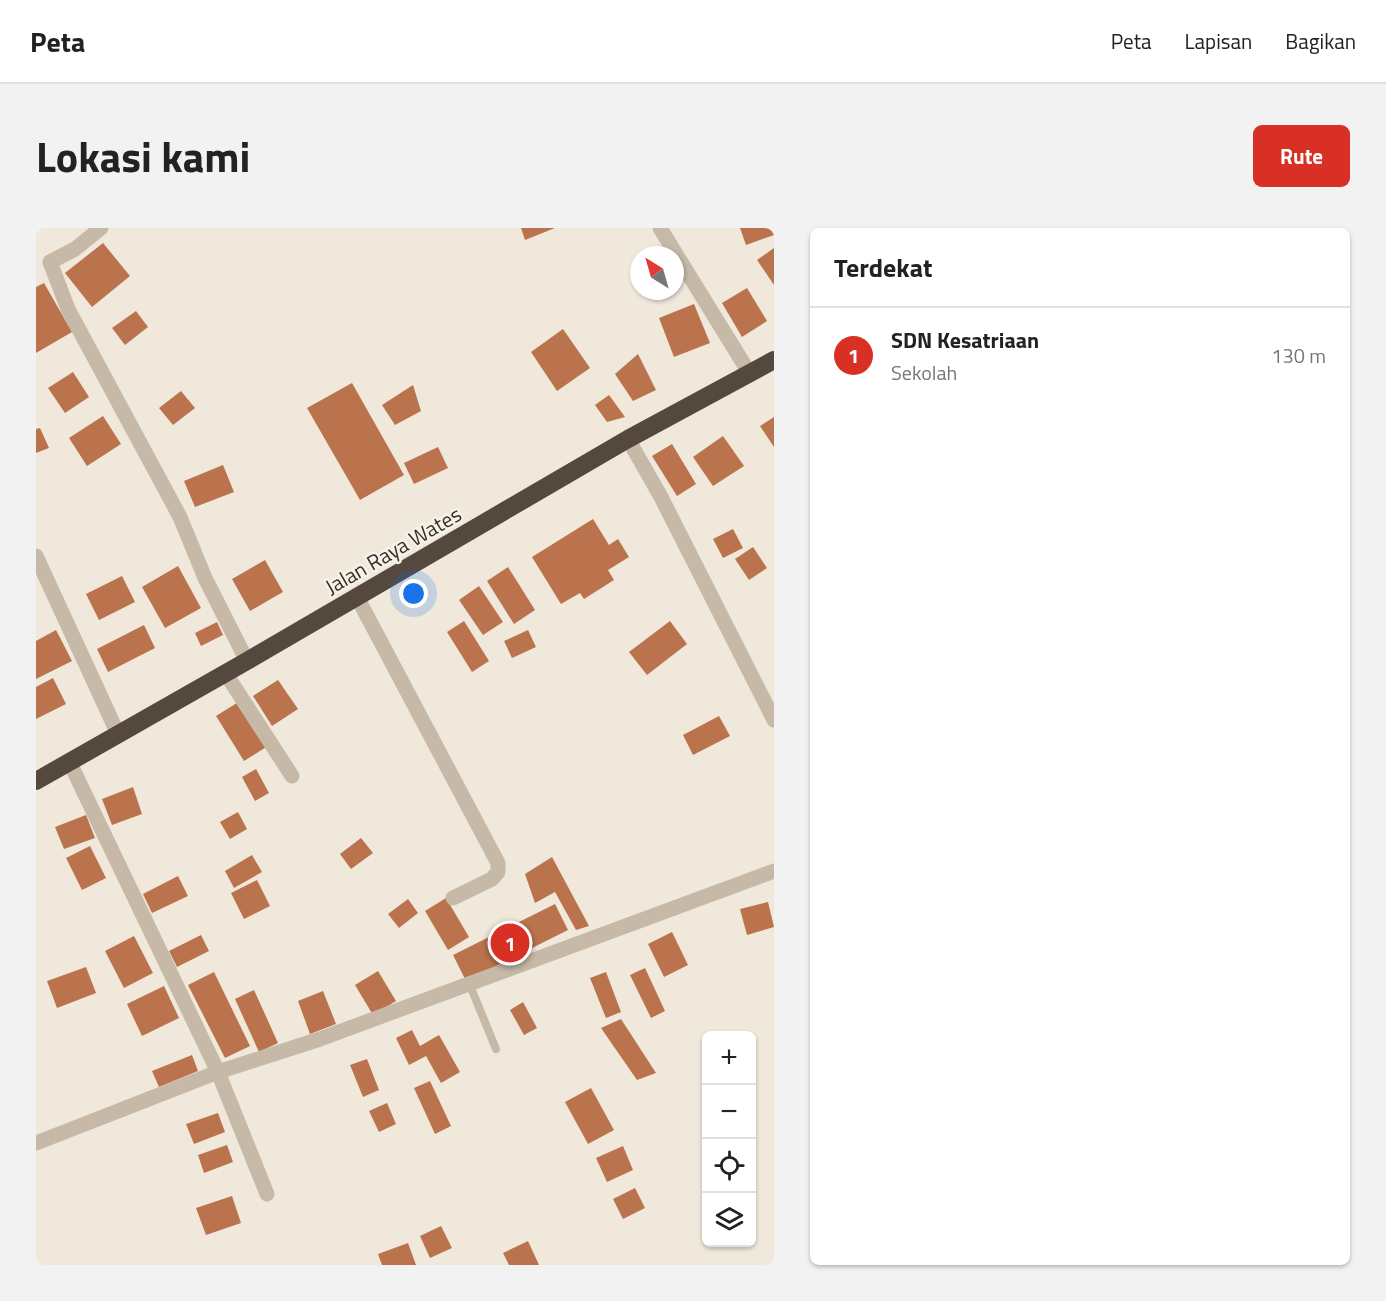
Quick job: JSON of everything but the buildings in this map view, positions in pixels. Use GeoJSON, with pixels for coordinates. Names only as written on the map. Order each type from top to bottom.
{"type":"FeatureCollection","features":[{"type":"Feature","properties":{"kind":"highway","name":"Jalan Raya Wates"},"geometry":{"type":"LineString","coordinates":[[36,781],[225,674],[628,439],[774,360]]}},
{"type":"Feature","properties":{"kind":"street"},"geometry":{"type":"LineString","coordinates":[[101,228],[75,249],[43,265],[180,517],[205,578],[247,661]]}},
{"type":"Feature","properties":{"kind":"street"},"geometry":{"type":"LineString","coordinates":[[660,228],[750,374]]}},
{"type":"Feature","properties":{"kind":"street"},"geometry":{"type":"LineString","coordinates":[[628,439],[661,497],[773,715]]}},
{"type":"Feature","properties":{"kind":"street"},"geometry":{"type":"LineString","coordinates":[[36,557],[118,734]]}},
{"type":"Feature","properties":{"kind":"street"},"geometry":{"type":"LineString","coordinates":[[357,597],[498,863],[498,872],[492,879],[453,898]]}},
{"type":"Feature","properties":{"kind":"street"},"geometry":{"type":"LineString","coordinates":[[225,674],[292,776]]}},
{"type":"Feature","properties":{"kind":"street"},"geometry":{"type":"LineString","coordinates":[[69,761],[218,1072],[267,1194]]}},
{"type":"Feature","properties":{"kind":"street"},"geometry":{"type":"LineString","coordinates":[[36,1143],[218,1072],[320,1039],[774,872]]}},
{"type":"Feature","properties":{"kind":"lane"},"geometry":{"type":"LineString","coordinates":[[469,983],[496,1049]]}},
{"type":"Feature","properties":{"kind":"place","name":"SDN Kesatriaan"},"geometry":{"type":"Point","coordinates":[510,943]}}]}
